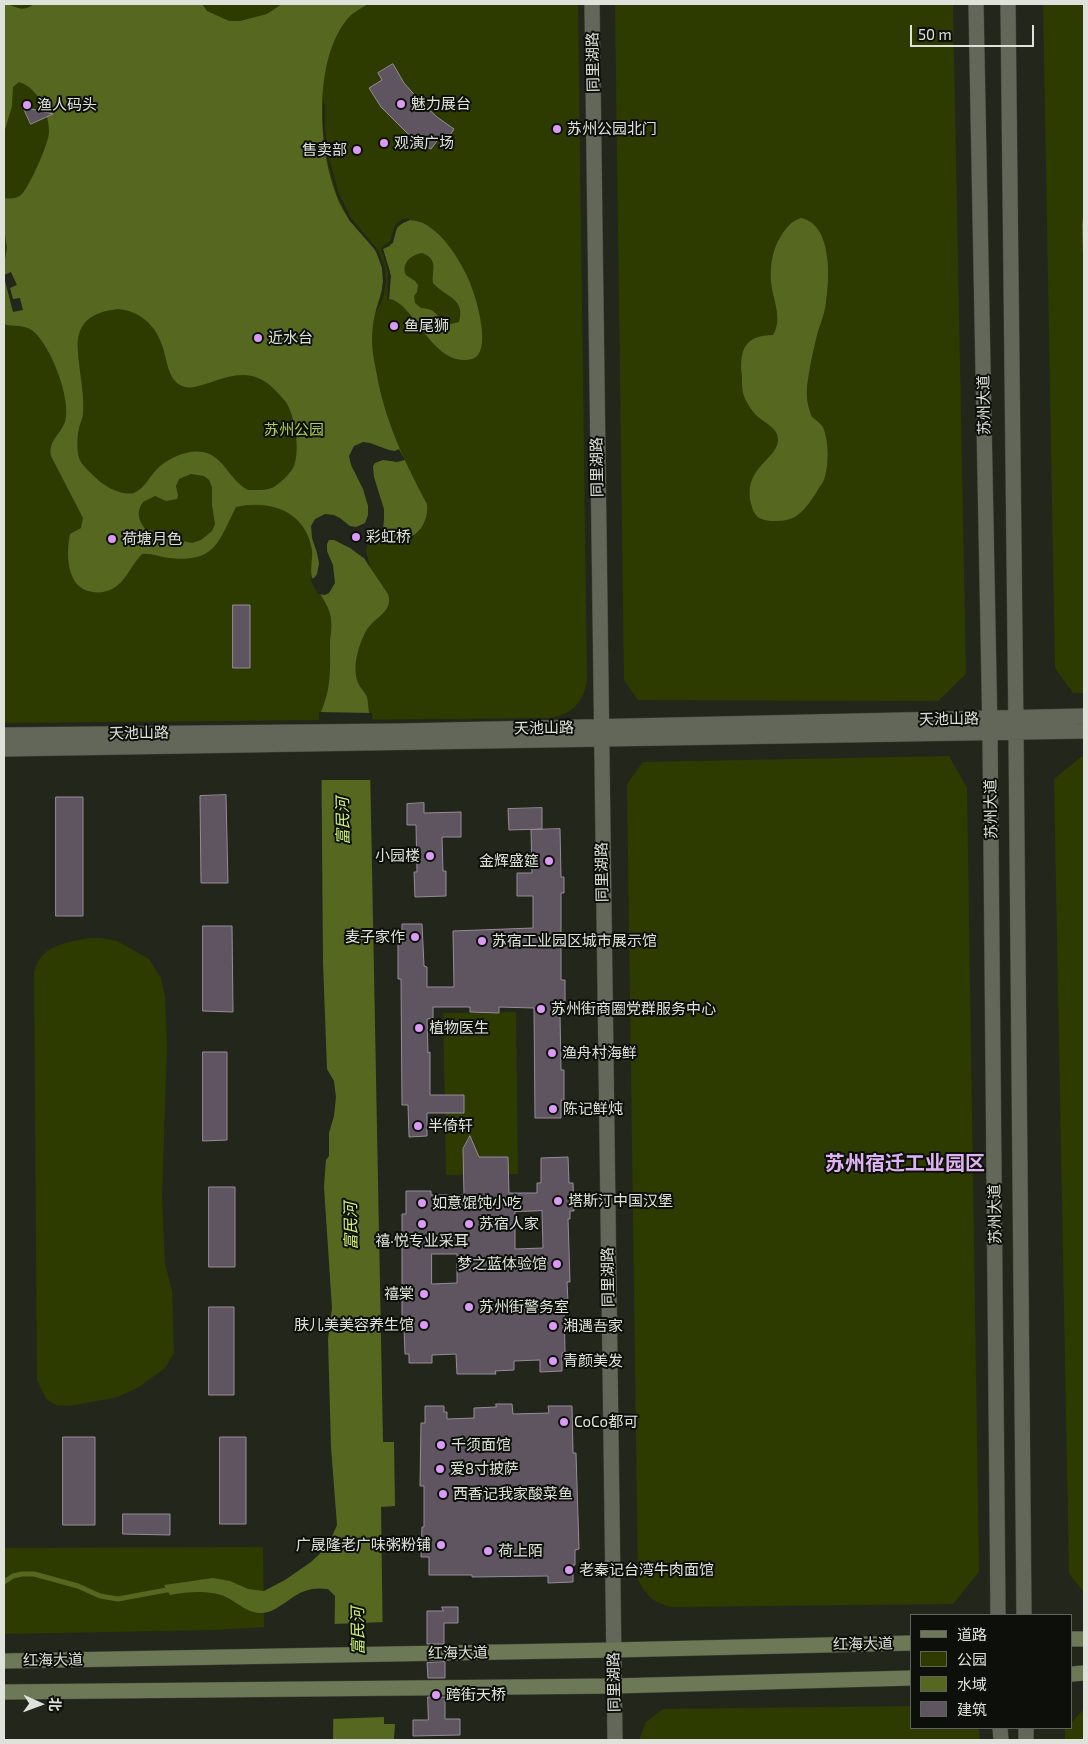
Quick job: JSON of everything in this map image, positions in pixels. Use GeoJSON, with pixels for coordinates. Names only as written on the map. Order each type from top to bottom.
{"type":"FeatureCollection","features":[{"type":"Feature","properties":{"kind":"main road","name":"红海大道"},"geometry":{"type":"LineString","coordinates":[[4,1661],[910,1643]]}},
{"type":"Feature","properties":{"kind":"main road","name":"红海大道"},"geometry":{"type":"LineString","coordinates":[[4,1692],[614,1686],[910,1678]]}},
{"type":"Feature","properties":{"kind":"street","name":"同里湖路"},"geometry":{"type":"LineString","coordinates":[[592,4],[615,1740]]}},
{"type":"Feature","properties":{"kind":"street","name":"苏州大道"},"geometry":{"type":"LineString","coordinates":[[976,4],[990,718],[998,1614]]}},
{"type":"Feature","properties":{"kind":"street","name":"苏州大道"},"geometry":{"type":"LineString","coordinates":[[1008,4],[1024,1614]]}},
{"type":"Feature","properties":{"kind":"street","name":"天池山路"},"geometry":{"type":"LineString","coordinates":[[4,735],[279,738],[403,737],[601,733],[1084,716]]}},
{"type":"Feature","properties":{"kind":"street","name":"天池山路"},"geometry":{"type":"LineString","coordinates":[[601,733],[1084,732]]}},
{"type":"Feature","properties":{"kind":"street","name":"天池山路"},"geometry":{"type":"LineString","coordinates":[[4,749],[279,738]]}},
{"type":"Feature","properties":{"kind":"green space","name":"苏州公园"},"geometry":{"type":"Polygon","coordinates":[[[4,4],[578,4],[587,680],[583,695],[570,711],[549,718],[4,723],[4,4]]]}},
{"type":"Feature","properties":{"kind":"green space"},"geometry":{"type":"Polygon","coordinates":[[[615,4],[953,4],[966,674],[938,701],[638,700],[624,680],[615,4]]]}},
{"type":"Feature","properties":{"kind":"green space"},"geometry":{"type":"Polygon","coordinates":[[[1043,4],[1084,4],[1084,693],[1073,693],[1055,668],[1043,4]]]}},
{"type":"Feature","properties":{"kind":"green space"},"geometry":{"type":"Polygon","coordinates":[[[949,756],[967,788],[979,1572],[953,1604],[671,1607],[664,1605],[651,1598],[638,1580],[627,784],[643,762],[949,756]]]}},
{"type":"Feature","properties":{"kind":"green space"},"geometry":{"type":"Polygon","coordinates":[[[1081,757],[1084,757],[1084,1592],[1069,1574],[1054,779],[1081,757]]]}},
{"type":"Feature","properties":{"kind":"green space"},"geometry":{"type":"Polygon","coordinates":[[[89,938],[117,941],[149,959],[161,978],[165,997],[167,1045],[162,1197],[165,1264],[172,1290],[174,1353],[165,1368],[139,1387],[118,1397],[69,1406],[56,1405],[46,1399],[37,1380],[34,972],[40,958],[51,949],[76,940],[89,938]]]}},
{"type":"Feature","properties":{"kind":"green space"},"geometry":{"type":"Polygon","coordinates":[[[516,1012],[518,1174],[446,1175],[443,1013],[516,1012]]]}},
{"type":"Feature","properties":{"kind":"green space"},"geometry":{"type":"Polygon","coordinates":[[[263,1547],[264,1627],[215,1630],[4,1634],[4,1548],[263,1547]]]}},
{"type":"Feature","properties":{"kind":"green space"},"geometry":{"type":"Polygon","coordinates":[[[910,1706],[910,1729],[978,1729],[980,1740],[639,1740],[646,1722],[663,1709],[910,1706]]]}},
{"type":"Feature","properties":{"kind":"green space"},"geometry":{"type":"Polygon","coordinates":[[[1084,1709],[1084,1740],[1065,1740],[1065,1729],[1073,1729],[1073,1721],[1084,1709]]]}},
{"type":"Feature","properties":{"kind":"water","name":"富民河"},"geometry":{"type":"Polygon","coordinates":[[[4,4],[22,9],[34,4],[202,4],[207,11],[229,21],[240,21],[267,14],[282,4],[368,4],[347,19],[334,41],[327,63],[323,88],[324,140],[334,188],[342,208],[375,250],[382,266],[383,285],[372,330],[375,363],[384,406],[390,423],[410,472],[427,504],[426,516],[422,527],[408,538],[378,536],[366,540],[365,560],[388,594],[389,600],[386,610],[366,631],[358,650],[356,663],[356,677],[367,697],[369,712],[383,1442],[394,1442],[395,1506],[381,1507],[384,1724],[395,1724],[394,1739],[401,1740],[333,1740],[335,1596],[328,1589],[316,1588],[308,1590],[294,1596],[269,1612],[257,1613],[247,1610],[229,1598],[218,1594],[197,1592],[170,1595],[164,1585],[213,1578],[230,1581],[248,1589],[264,1591],[285,1580],[311,1562],[327,1547],[337,1525],[331,1447],[328,1339],[332,1308],[324,1187],[326,1160],[329,1156],[329,1133],[334,1116],[336,1097],[334,1081],[327,1069],[323,962],[321,712],[325,703],[330,677],[330,613],[312,576],[312,550],[302,526],[294,517],[284,511],[261,505],[236,507],[219,540],[206,554],[184,559],[142,554],[125,578],[112,589],[93,592],[77,584],[70,569],[68,551],[70,534],[81,528],[83,518],[51,456],[51,446],[65,422],[66,412],[63,387],[47,348],[40,338],[30,329],[4,324],[4,265],[7,248],[4,227],[4,198],[18,197],[22,194],[34,174],[49,133],[45,110],[37,96],[26,85],[19,82],[13,87],[12,106],[4,133],[4,4]],[[118,309],[93,316],[82,326],[79,333],[78,352],[83,391],[83,417],[79,426],[77,448],[83,465],[108,487],[129,494],[141,489],[157,469],[167,461],[178,455],[197,451],[210,454],[216,458],[241,486],[248,490],[271,488],[284,479],[293,468],[297,444],[289,408],[277,392],[267,383],[255,377],[243,375],[230,376],[197,386],[188,387],[180,385],[172,377],[164,350],[151,325],[133,313],[118,309]],[[191,474],[179,479],[176,486],[177,499],[166,501],[155,496],[143,502],[139,509],[139,516],[146,530],[158,531],[169,538],[192,543],[201,540],[212,531],[215,524],[212,487],[209,480],[204,476],[191,474]]]}},
{"type":"Feature","properties":{"kind":"water"},"geometry":{"type":"Polygon","coordinates":[[[1084,210],[1084,288],[1082,225],[1084,210]]]}},
{"type":"Feature","properties":{"kind":"water"},"geometry":{"type":"Polygon","coordinates":[[[801,218],[811,222],[819,230],[827,253],[828,280],[824,314],[814,347],[807,391],[809,410],[812,417],[823,427],[825,433],[828,454],[827,468],[823,482],[801,512],[790,519],[771,521],[756,516],[752,507],[750,493],[751,483],[755,474],[772,454],[778,440],[773,428],[759,418],[749,406],[743,394],[741,368],[743,352],[750,341],[763,336],[773,335],[776,330],[777,312],[771,276],[773,255],[785,230],[791,223],[801,218]]]}},
{"type":"Feature","properties":{"kind":"water"},"geometry":{"type":"Polygon","coordinates":[[[410,220],[419,222],[434,230],[459,260],[473,291],[482,327],[481,348],[478,355],[474,358],[464,360],[452,357],[441,351],[406,309],[389,299],[390,272],[383,249],[390,246],[396,230],[410,220]],[[422,253],[414,256],[410,258],[405,267],[406,275],[418,285],[414,296],[415,303],[421,308],[434,311],[447,325],[459,322],[460,308],[457,303],[433,283],[434,266],[428,256],[422,253]]]}},
{"type":"Feature","properties":{"kind":"pier"},"geometry":{"type":"Polygon","coordinates":[[[323,100],[329,159],[339,194],[351,218],[378,250],[385,268],[386,282],[384,294],[376,311],[382,293],[382,268],[376,251],[349,220],[337,195],[327,159],[323,129],[323,100]]]}},
{"type":"Feature","properties":{"kind":"pier"},"geometry":{"type":"Polygon","coordinates":[[[408,218],[410,220],[397,227],[393,243],[383,249],[391,276],[389,299],[387,300],[388,272],[381,249],[390,242],[395,225],[401,220],[408,218]]]}},
{"type":"Feature","properties":{"kind":"pier"},"geometry":{"type":"Polygon","coordinates":[[[11,272],[17,285],[10,288],[13,299],[20,298],[23,310],[13,312],[4,277],[4,275],[11,272]]]}},
{"type":"Feature","properties":{"kind":"pier"},"geometry":{"type":"Polygon","coordinates":[[[363,442],[389,450],[395,451],[399,449],[405,460],[397,462],[383,460],[375,463],[373,466],[374,477],[384,509],[382,538],[373,538],[368,542],[366,550],[370,567],[365,559],[350,548],[334,540],[329,540],[327,551],[333,565],[335,583],[329,593],[325,595],[318,594],[310,579],[314,578],[317,574],[319,563],[312,538],[311,526],[315,519],[325,514],[334,515],[350,526],[356,527],[365,523],[368,515],[368,506],[349,456],[354,446],[363,442]]]}},
{"type":"Feature","properties":{"kind":"pier"},"geometry":{"type":"Polygon","coordinates":[[[319,712],[372,713],[373,780],[319,780],[319,712]]]}},
{"type":"Feature","properties":{"kind":"pier"},"geometry":{"type":"Polygon","coordinates":[[[385,1622],[386,1717],[330,1719],[332,1624],[385,1622]]]}},
{"type":"Feature","properties":{"kind":"building","name":"魅力展台"},"geometry":{"type":"Polygon","coordinates":[[[393,64],[404,83],[419,100],[437,117],[454,129],[446,141],[440,137],[431,149],[417,142],[381,107],[369,88],[382,80],[378,73],[393,64]]]}},
{"type":"Feature","properties":{"kind":"building"},"geometry":{"type":"Polygon","coordinates":[[[23,107],[53,114],[31,124],[23,107]]]}},
{"type":"Feature","properties":{"kind":"building"},"geometry":{"type":"Polygon","coordinates":[[[233,605],[250,605],[250,668],[233,668],[233,605]]]}},
{"type":"Feature","properties":{"kind":"building"},"geometry":{"type":"Polygon","coordinates":[[[226,795],[228,883],[201,883],[200,796],[226,795]]]}},
{"type":"Feature","properties":{"kind":"building"},"geometry":{"type":"Polygon","coordinates":[[[56,797],[83,797],[83,916],[56,916],[56,797]]]}},
{"type":"Feature","properties":{"kind":"building"},"geometry":{"type":"Polygon","coordinates":[[[424,803],[424,813],[461,812],[461,837],[442,837],[443,871],[446,871],[446,896],[415,897],[414,872],[417,872],[416,825],[407,825],[407,804],[424,803]]]}},
{"type":"Feature","properties":{"kind":"building"},"geometry":{"type":"Polygon","coordinates":[[[542,808],[542,829],[509,830],[508,809],[542,808]]]}},
{"type":"Feature","properties":{"kind":"building"},"geometry":{"type":"Polygon","coordinates":[[[560,829],[561,877],[564,877],[564,893],[561,893],[561,980],[565,980],[565,1006],[562,1006],[562,1015],[560,1015],[561,1070],[564,1070],[564,1101],[561,1100],[561,1118],[535,1118],[534,1008],[499,1007],[499,1013],[470,1012],[470,1007],[433,1007],[433,1018],[427,1019],[428,1053],[430,1052],[430,1095],[464,1095],[464,1113],[427,1113],[427,1136],[409,1137],[408,1105],[402,1105],[401,979],[398,979],[398,942],[402,942],[402,924],[422,924],[424,966],[427,967],[427,987],[454,987],[453,931],[533,928],[533,896],[517,896],[517,873],[532,873],[531,830],[560,829]]]}},
{"type":"Feature","properties":{"kind":"building"},"geometry":{"type":"Polygon","coordinates":[[[203,926],[232,926],[233,1012],[203,1011],[203,926]]]}},
{"type":"Feature","properties":{"kind":"building"},"geometry":{"type":"Polygon","coordinates":[[[203,1052],[227,1052],[227,1140],[203,1141],[203,1052]]]}},
{"type":"Feature","properties":{"kind":"building"},"geometry":{"type":"Polygon","coordinates":[[[470,1136],[479,1157],[508,1157],[509,1193],[537,1193],[537,1183],[541,1183],[541,1158],[568,1157],[569,1183],[573,1183],[574,1211],[570,1211],[570,1219],[568,1219],[570,1282],[567,1282],[568,1302],[564,1302],[565,1352],[562,1353],[562,1371],[540,1372],[540,1360],[514,1361],[514,1370],[495,1371],[496,1374],[457,1374],[456,1354],[432,1355],[432,1363],[409,1363],[409,1354],[405,1354],[404,1327],[402,1327],[402,1214],[406,1214],[406,1191],[431,1191],[431,1195],[464,1195],[463,1149],[470,1136]],[[542,1211],[515,1212],[515,1249],[543,1248],[542,1211]],[[432,1254],[432,1284],[457,1283],[457,1254],[432,1254]]]}},
{"type":"Feature","properties":{"kind":"building"},"geometry":{"type":"Polygon","coordinates":[[[209,1187],[235,1187],[235,1267],[209,1267],[209,1187]]]}},
{"type":"Feature","properties":{"kind":"building"},"geometry":{"type":"Polygon","coordinates":[[[209,1307],[234,1307],[234,1395],[209,1395],[209,1307]]]}},
{"type":"Feature","properties":{"kind":"building"},"geometry":{"type":"Polygon","coordinates":[[[496,1404],[512,1404],[513,1414],[549,1413],[548,1406],[572,1406],[573,1453],[576,1453],[579,1549],[575,1550],[573,1582],[548,1583],[548,1576],[472,1577],[472,1575],[429,1575],[429,1557],[421,1557],[422,1527],[424,1527],[424,1486],[420,1486],[421,1423],[425,1423],[425,1406],[444,1406],[444,1412],[447,1412],[447,1419],[474,1418],[474,1408],[496,1407],[496,1404]]]}},
{"type":"Feature","properties":{"kind":"building"},"geometry":{"type":"Polygon","coordinates":[[[63,1437],[95,1437],[95,1525],[63,1525],[63,1437]]]}},
{"type":"Feature","properties":{"kind":"building"},"geometry":{"type":"Polygon","coordinates":[[[220,1437],[246,1437],[246,1524],[220,1524],[220,1437]]]}},
{"type":"Feature","properties":{"kind":"building"},"geometry":{"type":"Polygon","coordinates":[[[123,1514],[170,1514],[170,1535],[123,1534],[123,1514]]]}},
{"type":"Feature","properties":{"kind":"building"},"geometry":{"type":"Polygon","coordinates":[[[442,1607],[458,1607],[458,1623],[444,1623],[444,1644],[427,1644],[427,1611],[443,1611],[442,1607]]]}},
{"type":"Feature","properties":{"kind":"building"},"geometry":{"type":"Polygon","coordinates":[[[445,1662],[445,1678],[428,1678],[427,1663],[445,1662]]]}},
{"type":"Feature","properties":{"kind":"building"},"geometry":{"type":"Polygon","coordinates":[[[428,1697],[445,1697],[445,1719],[460,1719],[460,1735],[413,1736],[413,1720],[428,1720],[428,1697]]]}},
{"type":"Feature","properties":{"kind":"waterway"},"geometry":{"type":"LineString","coordinates":[[4,1582],[13,1576],[34,1574],[78,1586],[100,1596],[118,1599],[172,1589]]}},
{"type":"Feature","properties":{"kind":"place","name":"魅力展台"},"geometry":{"type":"Point","coordinates":[401,104]}},
{"type":"Feature","properties":{"kind":"place","name":"渔人码头"},"geometry":{"type":"Point","coordinates":[27,105]}},
{"type":"Feature","properties":{"kind":"place","name":"苏州公园北门"},"geometry":{"type":"Point","coordinates":[557,129]}},
{"type":"Feature","properties":{"kind":"place","name":"观演广场"},"geometry":{"type":"Point","coordinates":[384,143]}},
{"type":"Feature","properties":{"kind":"place","name":"售卖部"},"geometry":{"type":"Point","coordinates":[357,150]}},
{"type":"Feature","properties":{"kind":"place","name":"鱼尾狮"},"geometry":{"type":"Point","coordinates":[394,326]}},
{"type":"Feature","properties":{"kind":"place","name":"近水台"},"geometry":{"type":"Point","coordinates":[258,338]}},
{"type":"Feature","properties":{"kind":"place","name":"彩虹桥"},"geometry":{"type":"Point","coordinates":[356,537]}},
{"type":"Feature","properties":{"kind":"place","name":"荷塘月色"},"geometry":{"type":"Point","coordinates":[112,539]}},
{"type":"Feature","properties":{"kind":"place","name":"小园楼"},"geometry":{"type":"Point","coordinates":[430,856]}},
{"type":"Feature","properties":{"kind":"place","name":"金辉盛筵"},"geometry":{"type":"Point","coordinates":[549,861]}},
{"type":"Feature","properties":{"kind":"place","name":"麦子家作"},"geometry":{"type":"Point","coordinates":[415,937]}},
{"type":"Feature","properties":{"kind":"place","name":"苏宿工业园区城市展示馆"},"geometry":{"type":"Point","coordinates":[482,941]}},
{"type":"Feature","properties":{"kind":"place","name":"苏州街商圈党群服务中心"},"geometry":{"type":"Point","coordinates":[541,1009]}},
{"type":"Feature","properties":{"kind":"place","name":"植物医生"},"geometry":{"type":"Point","coordinates":[419,1028]}},
{"type":"Feature","properties":{"kind":"place","name":"渔舟村海鲜"},"geometry":{"type":"Point","coordinates":[552,1053]}},
{"type":"Feature","properties":{"kind":"place","name":"陈记鲜炖"},"geometry":{"type":"Point","coordinates":[553,1109]}},
{"type":"Feature","properties":{"kind":"place","name":"半倚轩"},"geometry":{"type":"Point","coordinates":[418,1126]}},
{"type":"Feature","properties":{"kind":"place","name":"塔斯汀中国汉堡"},"geometry":{"type":"Point","coordinates":[558,1201]}},
{"type":"Feature","properties":{"kind":"place","name":"如意馄饨小吃"},"geometry":{"type":"Point","coordinates":[422,1203]}},
{"type":"Feature","properties":{"kind":"place","name":"禧·悦专业采耳"},"geometry":{"type":"Point","coordinates":[422,1224]}},
{"type":"Feature","properties":{"kind":"place","name":"苏宿人家"},"geometry":{"type":"Point","coordinates":[469,1224]}},
{"type":"Feature","properties":{"kind":"place","name":"梦之蓝体验馆"},"geometry":{"type":"Point","coordinates":[557,1264]}},
{"type":"Feature","properties":{"kind":"place","name":"禧棠"},"geometry":{"type":"Point","coordinates":[424,1294]}},
{"type":"Feature","properties":{"kind":"place","name":"苏州街警务室"},"geometry":{"type":"Point","coordinates":[469,1307]}},
{"type":"Feature","properties":{"kind":"place","name":"肤儿美美容养生馆"},"geometry":{"type":"Point","coordinates":[424,1325]}},
{"type":"Feature","properties":{"kind":"place","name":"湘遇吾家"},"geometry":{"type":"Point","coordinates":[553,1326]}},
{"type":"Feature","properties":{"kind":"place","name":"青颜美发"},"geometry":{"type":"Point","coordinates":[553,1361]}},
{"type":"Feature","properties":{"kind":"place","name":"CoCo都可"},"geometry":{"type":"Point","coordinates":[564,1422]}},
{"type":"Feature","properties":{"kind":"place","name":"千须面馆"},"geometry":{"type":"Point","coordinates":[441,1445]}},
{"type":"Feature","properties":{"kind":"place","name":"爱8寸披萨"},"geometry":{"type":"Point","coordinates":[440,1469]}},
{"type":"Feature","properties":{"kind":"place","name":"西香记我家酸菜鱼"},"geometry":{"type":"Point","coordinates":[443,1494]}},
{"type":"Feature","properties":{"kind":"place","name":"广晟隆老广味粥粉铺"},"geometry":{"type":"Point","coordinates":[441,1545]}},
{"type":"Feature","properties":{"kind":"place","name":"荷上陌"},"geometry":{"type":"Point","coordinates":[488,1551]}},
{"type":"Feature","properties":{"kind":"place","name":"老秦记台湾牛肉面馆"},"geometry":{"type":"Point","coordinates":[569,1570]}},
{"type":"Feature","properties":{"kind":"place","name":"跨街天桥"},"geometry":{"type":"Point","coordinates":[436,1695]}},
{"type":"Feature","properties":{"kind":"district","name":"苏州宿迁工业园区"},"geometry":{"type":"Point","coordinates":[905,1163]}}]}
